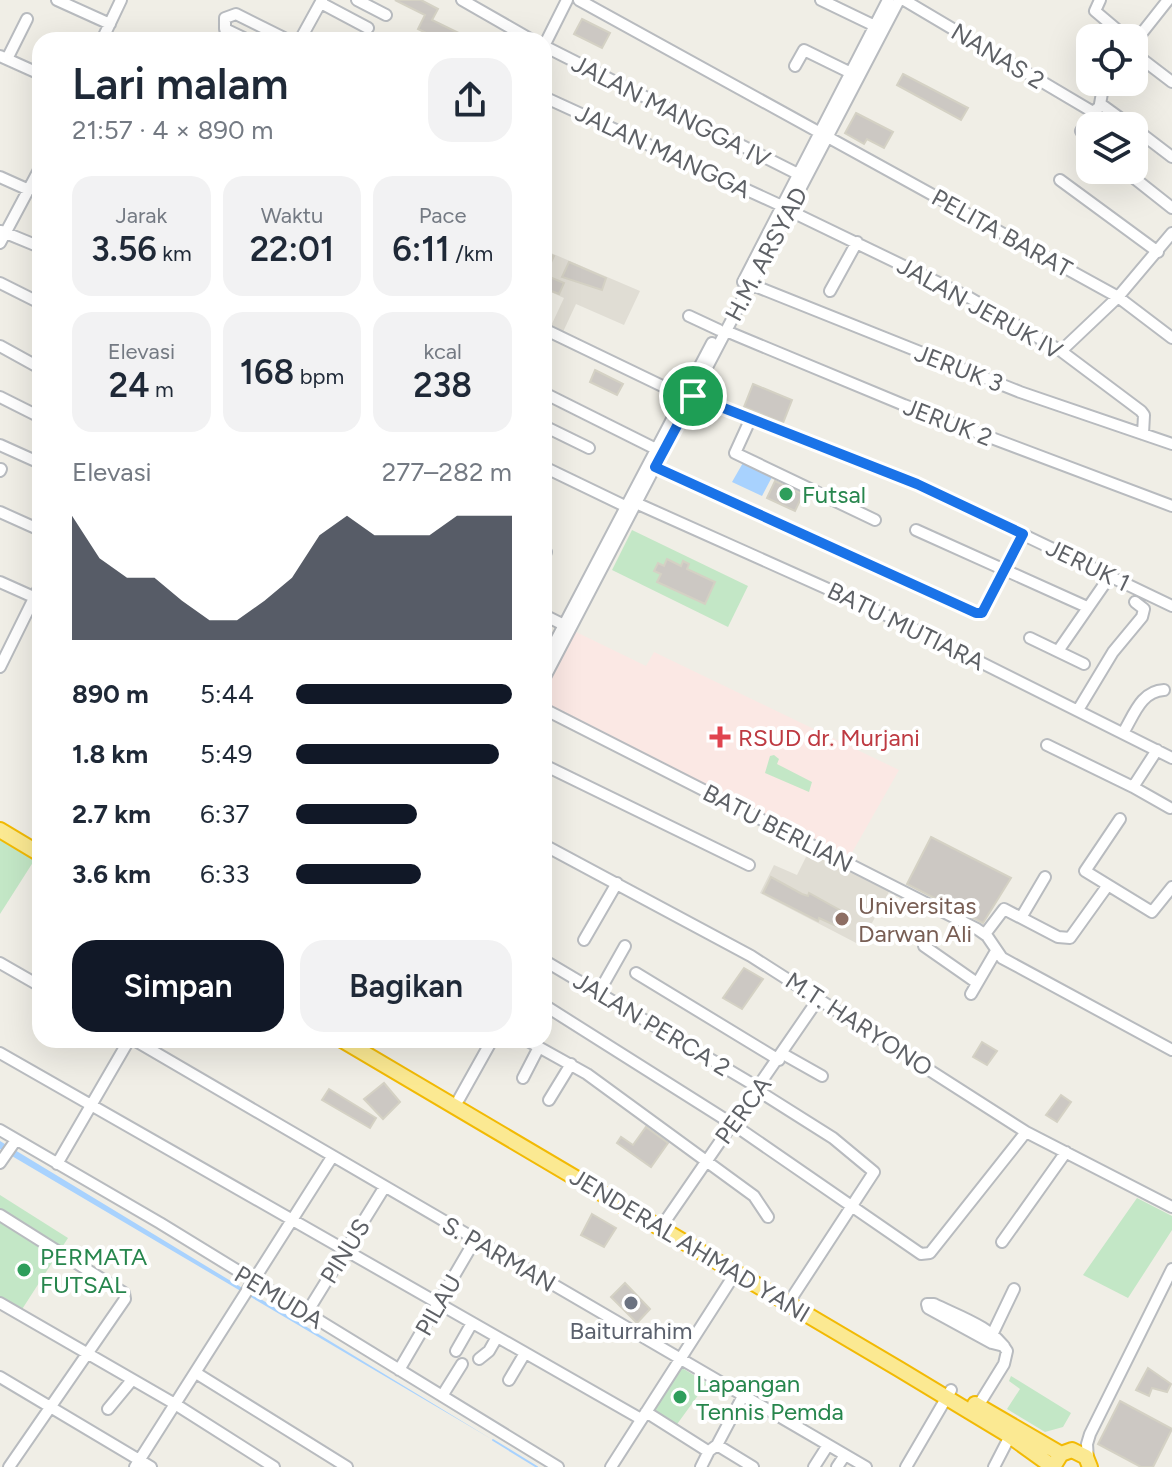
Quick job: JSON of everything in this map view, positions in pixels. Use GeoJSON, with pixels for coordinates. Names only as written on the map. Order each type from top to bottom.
{"type":"FeatureCollection","features":[{"type":"Feature","properties":{"kind":"highway"},"geometry":{"type":"LineString","coordinates":[[0,820],[32,839]]}},
{"type":"Feature","properties":{"kind":"highway"},"geometry":{"type":"LineString","coordinates":[[0,830],[32,849]]}},
{"type":"Feature","properties":{"kind":"highway","name":"JENDERAL AHMAD YANI"},"geometry":{"type":"LineString","coordinates":[[362,1048],[465,1105],[736,1272],[949,1394],[978,1406],[1040,1449]]}},
{"type":"Feature","properties":{"kind":"highway","name":"JENDERAL AHMAD YANI"},"geometry":{"type":"LineString","coordinates":[[596,1184],[666,1220],[793,1296],[1010,1436],[1040,1449]]}},
{"type":"Feature","properties":{"kind":"highway"},"geometry":{"type":"LineString","coordinates":[[1040,1449],[1089,1464]]}},
{"type":"Feature","properties":{"kind":"street"},"geometry":{"type":"LineString","coordinates":[[57,0],[110,24]]}},
{"type":"Feature","properties":{"kind":"street"},"geometry":{"type":"LineString","coordinates":[[106,32],[121,0]]}},
{"type":"Feature","properties":{"kind":"street"},"geometry":{"type":"LineString","coordinates":[[357,0],[386,15]]}},
{"type":"Feature","properties":{"kind":"street"},"geometry":{"type":"LineString","coordinates":[[462,0],[518,32]]}},
{"type":"Feature","properties":{"kind":"street"},"geometry":{"type":"LineString","coordinates":[[551,32],[567,0]]}},
{"type":"Feature","properties":{"kind":"street","name":"PELITA BARAT"},"geometry":{"type":"LineString","coordinates":[[579,0],[1118,297],[1172,338]]}},
{"type":"Feature","properties":{"kind":"street"},"geometry":{"type":"LineString","coordinates":[[821,0],[875,26]]}},
{"type":"Feature","properties":{"kind":"street","name":"H.M. ARSYAD"},"geometry":{"type":"LineString","coordinates":[[723,330],[750,284],[798,174],[824,134],[888,0]]}},
{"type":"Feature","properties":{"kind":"street","name":"H.M. ARSYAD"},"geometry":{"type":"LineString","coordinates":[[552,648],[655,467],[688,396],[824,134],[902,0]]}},
{"type":"Feature","properties":{"kind":"street","name":"NANAS 2"},"geometry":{"type":"LineString","coordinates":[[902,0],[1104,112]]}},
{"type":"Feature","properties":{"kind":"street"},"geometry":{"type":"LineString","coordinates":[[1100,0],[1095,11],[1110,24]]}},
{"type":"Feature","properties":{"kind":"street"},"geometry":{"type":"LineString","coordinates":[[1148,25],[1168,0]]}},
{"type":"Feature","properties":{"kind":"street"},"geometry":{"type":"LineString","coordinates":[[304,32],[321,2],[368,28]]}},
{"type":"Feature","properties":{"kind":"street"},"geometry":{"type":"LineString","coordinates":[[231,32],[225,29],[225,18],[236,14],[273,32]]}},
{"type":"Feature","properties":{"kind":"street"},"geometry":{"type":"LineString","coordinates":[[27,19],[4,57],[32,70]]}},
{"type":"Feature","properties":{"kind":"street"},"geometry":{"type":"LineString","coordinates":[[263,32],[265,28]]}},
{"type":"Feature","properties":{"kind":"street","name":"JALAN MANGGA IV"},"geometry":{"type":"LineString","coordinates":[[552,50],[710,133],[798,174]]}},
{"type":"Feature","properties":{"kind":"street"},"geometry":{"type":"LineString","coordinates":[[795,66],[804,50],[851,73]]}},
{"type":"Feature","properties":{"kind":"street"},"geometry":{"type":"LineString","coordinates":[[1148,64],[1172,82]]}},
{"type":"Feature","properties":{"kind":"street"},"geometry":{"type":"LineString","coordinates":[[1093,112],[1100,96]]}},
{"type":"Feature","properties":{"kind":"street","name":"JALAN MANGGA"},"geometry":{"type":"LineString","coordinates":[[552,101],[785,208]]}},
{"type":"Feature","properties":{"kind":"street","name":"NANAS 2"},"geometry":{"type":"LineString","coordinates":[[1148,139],[1172,157]]}},
{"type":"Feature","properties":{"kind":"street"},"geometry":{"type":"LineString","coordinates":[[0,177],[32,184]]}},
{"type":"Feature","properties":{"kind":"street"},"geometry":{"type":"LineString","coordinates":[[1060,180],[1158,252]]}},
{"type":"Feature","properties":{"kind":"street"},"geometry":{"type":"LineString","coordinates":[[1142,184],[1172,208]]}},
{"type":"Feature","properties":{"kind":"street"},"geometry":{"type":"LineString","coordinates":[[32,187],[2,235],[32,244]]}},
{"type":"Feature","properties":{"kind":"street","name":"JALAN JERUK IV"},"geometry":{"type":"LineString","coordinates":[[785,208],[970,298],[1061,351],[1141,411],[1144,415],[1143,434]]}},
{"type":"Feature","properties":{"kind":"street"},"geometry":{"type":"LineString","coordinates":[[1061,351],[1118,297],[1172,233]]}},
{"type":"Feature","properties":{"kind":"street"},"geometry":{"type":"LineString","coordinates":[[830,291],[857,242]]}},
{"type":"Feature","properties":{"kind":"street"},"geometry":{"type":"LineString","coordinates":[[0,283],[32,299]]}},
{"type":"Feature","properties":{"kind":"street","name":"JERUK 3"},"geometry":{"type":"LineString","coordinates":[[750,284],[1007,386],[1172,444]]}},
{"type":"Feature","properties":{"kind":"street","name":"JERUK 2"},"geometry":{"type":"LineString","coordinates":[[689,316],[910,408],[1172,506]]}},
{"type":"Feature","properties":{"kind":"street","name":"JERUK 1"},"geometry":{"type":"LineString","coordinates":[[552,333],[688,396],[917,484],[1172,606]]}},
{"type":"Feature","properties":{"kind":"street"},"geometry":{"type":"LineString","coordinates":[[0,346],[32,364]]}},
{"type":"Feature","properties":{"kind":"street","name":"H.M. ARSYAD"},"geometry":{"type":"LineString","coordinates":[[552,663],[656,449],[688,396]]}},
{"type":"Feature","properties":{"kind":"street"},"geometry":{"type":"LineString","coordinates":[[0,397],[32,413]]}},
{"type":"Feature","properties":{"kind":"street"},"geometry":{"type":"LineString","coordinates":[[552,397],[656,449]]}},
{"type":"Feature","properties":{"kind":"street"},"geometry":{"type":"LineString","coordinates":[[751,418],[735,453],[875,520]]}},
{"type":"Feature","properties":{"kind":"street"},"geometry":{"type":"LineString","coordinates":[[552,430],[589,448]]}},
{"type":"Feature","properties":{"kind":"street"},"geometry":{"type":"LineString","coordinates":[[0,445],[32,459]]}},
{"type":"Feature","properties":{"kind":"street"},"geometry":{"type":"LineString","coordinates":[[655,467],[976,613],[983,611],[1023,534]]}},
{"type":"Feature","properties":{"kind":"street","name":"BATU MUTIARA"},"geometry":{"type":"LineString","coordinates":[[552,470],[874,609],[1172,758]]}},
{"type":"Feature","properties":{"kind":"street"},"geometry":{"type":"LineString","coordinates":[[0,512],[32,526]]}},
{"type":"Feature","properties":{"kind":"street"},"geometry":{"type":"LineString","coordinates":[[916,530],[1087,607]]}},
{"type":"Feature","properties":{"kind":"street"},"geometry":{"type":"LineString","coordinates":[[1058,651],[1110,576]]}},
{"type":"Feature","properties":{"kind":"street"},"geometry":{"type":"LineString","coordinates":[[0,582],[32,597]]}},
{"type":"Feature","properties":{"kind":"street"},"geometry":{"type":"LineString","coordinates":[[1078,710],[1113,652],[1142,617],[1144,609],[1135,602]]}},
{"type":"Feature","properties":{"kind":"street"},"geometry":{"type":"LineString","coordinates":[[0,667],[4,651],[32,607]]}},
{"type":"Feature","properties":{"kind":"street"},"geometry":{"type":"LineString","coordinates":[[552,619],[564,625]]}},
{"type":"Feature","properties":{"kind":"street"},"geometry":{"type":"LineString","coordinates":[[1030,638],[1084,664]]}},
{"type":"Feature","properties":{"kind":"street"},"geometry":{"type":"LineString","coordinates":[[1123,733],[1146,696],[1164,690]]}},
{"type":"Feature","properties":{"kind":"street","name":"BATU BERLIAN"},"geometry":{"type":"LineString","coordinates":[[552,713],[985,934]]}},
{"type":"Feature","properties":{"kind":"street"},"geometry":{"type":"LineString","coordinates":[[1047,745],[1170,808]]}},
{"type":"Feature","properties":{"kind":"street"},"geometry":{"type":"LineString","coordinates":[[1133,787],[1157,750]]}},
{"type":"Feature","properties":{"kind":"street"},"geometry":{"type":"LineString","coordinates":[[552,769],[749,865]]}},
{"type":"Feature","properties":{"kind":"street"},"geometry":{"type":"LineString","coordinates":[[1120,819],[1085,869],[1087,873],[1152,912],[1172,887]]}},
{"type":"Feature","properties":{"kind":"street","name":"M.T. HARYONO"},"geometry":{"type":"LineString","coordinates":[[552,849],[738,948],[1026,1132],[1172,1207]]}},
{"type":"Feature","properties":{"kind":"street"},"geometry":{"type":"LineString","coordinates":[[1022,916],[1045,877]]}},
{"type":"Feature","properties":{"kind":"street"},"geometry":{"type":"LineString","coordinates":[[584,940],[617,883]]}},
{"type":"Feature","properties":{"kind":"street"},"geometry":{"type":"LineString","coordinates":[[1108,885],[1070,938],[1058,937],[1022,916],[1001,910],[985,934],[1002,958],[1074,1000],[1172,1050]]}},
{"type":"Feature","properties":{"kind":"street"},"geometry":{"type":"LineString","coordinates":[[599,992],[625,946]]}},
{"type":"Feature","properties":{"kind":"street"},"geometry":{"type":"LineString","coordinates":[[924,946],[977,983]]}},
{"type":"Feature","properties":{"kind":"street"},"geometry":{"type":"LineString","coordinates":[[971,994],[996,951]]}},
{"type":"Feature","properties":{"kind":"street"},"geometry":{"type":"LineString","coordinates":[[0,963],[32,981]]}},
{"type":"Feature","properties":{"kind":"street","name":"JALAN PERCA 2"},"geometry":{"type":"LineString","coordinates":[[552,966],[758,1089],[823,1131],[873,1169],[872,1178],[852,1207]]}},
{"type":"Feature","properties":{"kind":"street"},"geometry":{"type":"LineString","coordinates":[[636,973],[781,1057],[822,1076]]}},
{"type":"Feature","properties":{"kind":"street","name":"PERCA"},"geometry":{"type":"LineString","coordinates":[[666,1220],[819,998]]}},
{"type":"Feature","properties":{"kind":"street"},"geometry":{"type":"LineString","coordinates":[[552,1010],[734,1125],[916,1252],[930,1253],[1026,1132]]}},
{"type":"Feature","properties":{"kind":"street"},"geometry":{"type":"LineString","coordinates":[[57,1164],[127,1048]]}},
{"type":"Feature","properties":{"kind":"street","name":"S. PARMAN"},"geometry":{"type":"LineString","coordinates":[[146,1048],[866,1467]]}},
{"type":"Feature","properties":{"kind":"street"},"geometry":{"type":"LineString","coordinates":[[465,1105],[485,1048]]}},
{"type":"Feature","properties":{"kind":"street"},"geometry":{"type":"LineString","coordinates":[[523,1078],[538,1048]]}},
{"type":"Feature","properties":{"kind":"street"},"geometry":{"type":"LineString","coordinates":[[541,1048],[571,1064],[754,1196],[768,1217]]}},
{"type":"Feature","properties":{"kind":"street"},"geometry":{"type":"LineString","coordinates":[[0,1053],[525,1353],[644,1416],[753,1467]]}},
{"type":"Feature","properties":{"kind":"street"},"geometry":{"type":"LineString","coordinates":[[549,1100],[571,1064]]}},
{"type":"Feature","properties":{"kind":"street","name":"PEMUDA"},"geometry":{"type":"LineString","coordinates":[[0,1130],[6,1152],[57,1164],[249,1290],[306,1314],[558,1467]]}},
{"type":"Feature","properties":{"kind":"street"},"geometry":{"type":"LineString","coordinates":[[1002,1242],[1066,1152]]}},
{"type":"Feature","properties":{"kind":"street"},"geometry":{"type":"LineString","coordinates":[[137,1463],[332,1157]]}},
{"type":"Feature","properties":{"kind":"street","name":"PINUS"},"geometry":{"type":"LineString","coordinates":[[306,1314],[384,1188]]}},
{"type":"Feature","properties":{"kind":"street"},"geometry":{"type":"LineString","coordinates":[[793,1296],[852,1207]]}},
{"type":"Feature","properties":{"kind":"street"},"geometry":{"type":"LineString","coordinates":[[0,1215],[124,1293],[124,1302],[12,1466],[0,1454]]}},
{"type":"Feature","properties":{"kind":"street","name":"PILAU"},"geometry":{"type":"LineString","coordinates":[[399,1370],[475,1240]]}},
{"type":"Feature","properties":{"kind":"street"},"geometry":{"type":"LineString","coordinates":[[1089,1464],[1087,1444],[1090,1434],[1172,1269]]}},
{"type":"Feature","properties":{"kind":"street"},"geometry":{"type":"LineString","coordinates":[[611,1467],[736,1272]]}},
{"type":"Feature","properties":{"kind":"street"},"geometry":{"type":"LineString","coordinates":[[991,1338],[1014,1289]]}},
{"type":"Feature","properties":{"kind":"street"},"geometry":{"type":"LineString","coordinates":[[0,1303],[175,1404],[274,1467]]}},
{"type":"Feature","properties":{"kind":"street"},"geometry":{"type":"LineString","coordinates":[[978,1406],[1004,1364],[1007,1351],[1004,1346],[991,1338],[934,1304],[927,1304],[928,1308],[991,1338]]}},
{"type":"Feature","properties":{"kind":"street"},"geometry":{"type":"LineString","coordinates":[[456,1351],[472,1323]]}},
{"type":"Feature","properties":{"kind":"street"},"geometry":{"type":"LineString","coordinates":[[479,1359],[489,1351],[497,1337]]}},
{"type":"Feature","properties":{"kind":"street"},"geometry":{"type":"LineString","coordinates":[[509,1380],[525,1353]]}},
{"type":"Feature","properties":{"kind":"street"},"geometry":{"type":"LineString","coordinates":[[442,1396],[462,1364]]}},
{"type":"Feature","properties":{"kind":"street"},"geometry":{"type":"LineString","coordinates":[[196,1373],[347,1467]]}},
{"type":"Feature","properties":{"kind":"street"},"geometry":{"type":"LineString","coordinates":[[0,1377],[137,1463],[151,1467]]}},
{"type":"Feature","properties":{"kind":"street"},"geometry":{"type":"LineString","coordinates":[[108,1409],[132,1380]]}},
{"type":"Feature","properties":{"kind":"street"},"geometry":{"type":"LineString","coordinates":[[906,1467],[949,1394]]}},
{"type":"Feature","properties":{"kind":"street"},"geometry":{"type":"LineString","coordinates":[[701,1467],[743,1396]]}},
{"type":"Feature","properties":{"kind":"street"},"geometry":{"type":"LineString","coordinates":[[1062,1457],[1090,1434]]}},
{"type":"Feature","properties":{"kind":"street"},"geometry":{"type":"LineString","coordinates":[[994,1467],[1010,1436]]}},
{"type":"Feature","properties":{"kind":"street"},"geometry":{"type":"LineString","coordinates":[[814,1467],[828,1445]]}},
{"type":"Feature","properties":{"kind":"street"},"geometry":{"type":"LineString","coordinates":[[837,1467],[845,1455]]}},
{"type":"Feature","properties":{"kind":"shaded area"},"geometry":{"type":"Polygon","coordinates":[[[552,253],[640,291],[624,325],[576,304],[562,334],[552,329],[552,324],[564,298],[552,293],[552,253]]]}},
{"type":"Feature","properties":{"kind":"shaded area","name":"RSUD dr. Murjani"},"geometry":{"type":"Polygon","coordinates":[[[572,630],[646,666],[654,652],[899,770],[849,858],[552,708],[552,667],[572,630]]]}},
{"type":"Feature","properties":{"kind":"shaded area","name":"Universitas Darwan Ali"},"geometry":{"type":"Polygon","coordinates":[[[810,849],[890,890],[860,945],[760,893],[774,865],[797,875],[810,849]]]}},
{"type":"Feature","properties":{"kind":"green space"},"geometry":{"type":"Polygon","coordinates":[[[632,530],[748,586],[728,627],[612,570],[632,530]]]}},
{"type":"Feature","properties":{"kind":"green space"},"geometry":{"type":"Polygon","coordinates":[[[770,756],[779,759],[777,764],[812,782],[809,792],[765,773],[770,756]]]}},
{"type":"Feature","properties":{"kind":"green space"},"geometry":{"type":"Polygon","coordinates":[[[0,834],[32,853],[32,864],[0,914],[0,834]]]}},
{"type":"Feature","properties":{"kind":"green space","name":"PERMATA FUTSAL"},"geometry":{"type":"Polygon","coordinates":[[[0,1195],[68,1238],[19,1314],[0,1301],[0,1195]]]}},
{"type":"Feature","properties":{"kind":"green space"},"geometry":{"type":"Polygon","coordinates":[[[1137,1198],[1172,1216],[1172,1230],[1128,1298],[1083,1275],[1137,1198]]]}},
{"type":"Feature","properties":{"kind":"green space","name":"Lapangan Tennis Pemda"},"geometry":{"type":"Polygon","coordinates":[[[682,1368],[707,1383],[675,1427],[652,1413],[682,1368]]]}},
{"type":"Feature","properties":{"kind":"green space"},"geometry":{"type":"Polygon","coordinates":[[[1011,1376],[1071,1413],[1063,1427],[1045,1432],[1007,1409],[1020,1389],[1009,1381],[1011,1376]]]}},
{"type":"Feature","properties":{"kind":"water"},"geometry":{"type":"Polygon","coordinates":[[[744,461],[773,475],[762,496],[732,482],[744,461]]]}},
{"type":"Feature","properties":{"kind":"water"},"geometry":{"type":"Polygon","coordinates":[[[0,1141],[493,1440],[0,1149],[0,1141]]]}},
{"type":"Feature","properties":{"kind":"building"},"geometry":{"type":"Polygon","coordinates":[[[395,0],[421,0],[438,9],[432,20],[457,32],[424,32],[418,29],[425,15],[395,0]]]}},
{"type":"Feature","properties":{"kind":"building"},"geometry":{"type":"Polygon","coordinates":[[[582,19],[610,33],[602,48],[574,34],[582,19]]]}},
{"type":"Feature","properties":{"kind":"building"},"geometry":{"type":"Polygon","coordinates":[[[903,74],[968,108],[961,120],[897,85],[903,74]]]}},
{"type":"Feature","properties":{"kind":"building"},"geometry":{"type":"Polygon","coordinates":[[[856,113],[893,132],[884,148],[867,139],[864,144],[845,133],[856,113]]]}},
{"type":"Feature","properties":{"kind":"building"},"geometry":{"type":"Polygon","coordinates":[[[569,262],[606,278],[602,290],[562,277],[569,262]]]}},
{"type":"Feature","properties":{"kind":"building"},"geometry":{"type":"Polygon","coordinates":[[[552,278],[564,283],[559,294],[552,291],[552,278]]]}},
{"type":"Feature","properties":{"kind":"building"},"geometry":{"type":"Polygon","coordinates":[[[595,370],[623,384],[617,395],[590,382],[595,370]]]}},
{"type":"Feature","properties":{"kind":"building"},"geometry":{"type":"Polygon","coordinates":[[[753,384],[792,400],[783,423],[744,407],[753,384]]]}},
{"type":"Feature","properties":{"kind":"building","name":"Futsal"},"geometry":{"type":"Polygon","coordinates":[[[775,481],[803,494],[795,511],[767,498],[775,481]]]}},
{"type":"Feature","properties":{"kind":"building"},"geometry":{"type":"Polygon","coordinates":[[[667,559],[681,566],[683,561],[689,564],[687,569],[715,582],[705,604],[657,582],[661,574],[654,571],[658,563],[664,566],[667,559]]]}},
{"type":"Feature","properties":{"kind":"building"},"geometry":{"type":"Polygon","coordinates":[[[931,837],[1011,878],[983,923],[907,884],[931,837]]]}},
{"type":"Feature","properties":{"kind":"building"},"geometry":{"type":"Polygon","coordinates":[[[771,877],[843,912],[836,926],[819,918],[818,921],[763,893],[771,877]]]}},
{"type":"Feature","properties":{"kind":"building"},"geometry":{"type":"Polygon","coordinates":[[[744,968],[763,979],[742,1009],[723,998],[744,968]]]}},
{"type":"Feature","properties":{"kind":"building"},"geometry":{"type":"Polygon","coordinates":[[[982,1042],[997,1051],[987,1065],[973,1057],[982,1042]]]}},
{"type":"Feature","properties":{"kind":"building"},"geometry":{"type":"Polygon","coordinates":[[[384,1083],[400,1102],[383,1119],[364,1099],[384,1083]]]}},
{"type":"Feature","properties":{"kind":"building"},"geometry":{"type":"Polygon","coordinates":[[[329,1089],[376,1118],[370,1128],[322,1100],[329,1089]]]}},
{"type":"Feature","properties":{"kind":"building"},"geometry":{"type":"Polygon","coordinates":[[[1061,1095],[1071,1102],[1057,1122],[1046,1115],[1061,1095]]]}},
{"type":"Feature","properties":{"kind":"building"},"geometry":{"type":"Polygon","coordinates":[[[646,1127],[668,1143],[651,1167],[617,1143],[621,1137],[633,1145],[646,1127]]]}},
{"type":"Feature","properties":{"kind":"building"},"geometry":{"type":"Polygon","coordinates":[[[592,1214],[616,1228],[604,1247],[581,1235],[592,1214]]]}},
{"type":"Feature","properties":{"kind":"building","name":"Baiturrahim"},"geometry":{"type":"Polygon","coordinates":[[[625,1283],[650,1309],[637,1323],[611,1297],[625,1283]]]}},
{"type":"Feature","properties":{"kind":"building"},"geometry":{"type":"Polygon","coordinates":[[[1148,1368],[1171,1384],[1167,1392],[1152,1388],[1149,1396],[1136,1390],[1148,1368]]]}},
{"type":"Feature","properties":{"kind":"building"},"geometry":{"type":"Polygon","coordinates":[[[1120,1401],[1172,1429],[1153,1467],[1141,1467],[1098,1444],[1120,1401]]]}},
{"type":"Feature","properties":{"kind":"waterway"},"geometry":{"type":"LineString","coordinates":[[493,1440],[537,1467]]}},
{"type":"Feature","properties":{"kind":"place","name":"Futsal"},"geometry":{"type":"Point","coordinates":[786,494]}},
{"type":"Feature","properties":{"kind":"place","name":"RSUD dr. Murjani"},"geometry":{"type":"Point","coordinates":[720,737]}},
{"type":"Feature","properties":{"kind":"place","name":"Universitas Darwan Ali"},"geometry":{"type":"Point","coordinates":[842,919]}},
{"type":"Feature","properties":{"kind":"place","name":"PERMATA FUTSAL"},"geometry":{"type":"Point","coordinates":[24,1270]}},
{"type":"Feature","properties":{"kind":"place","name":"Baiturrahim"},"geometry":{"type":"Point","coordinates":[631,1303]}},
{"type":"Feature","properties":{"kind":"place","name":"Lapangan Tennis Pemda"},"geometry":{"type":"Point","coordinates":[680,1397]}},
{"type":"Feature","properties":{"kind":"route"},"geometry":{"type":"LineString","coordinates":[[693,396],[917,484],[1023,534],[982,613],[976,613],[655,467],[693,396]]}}]}
